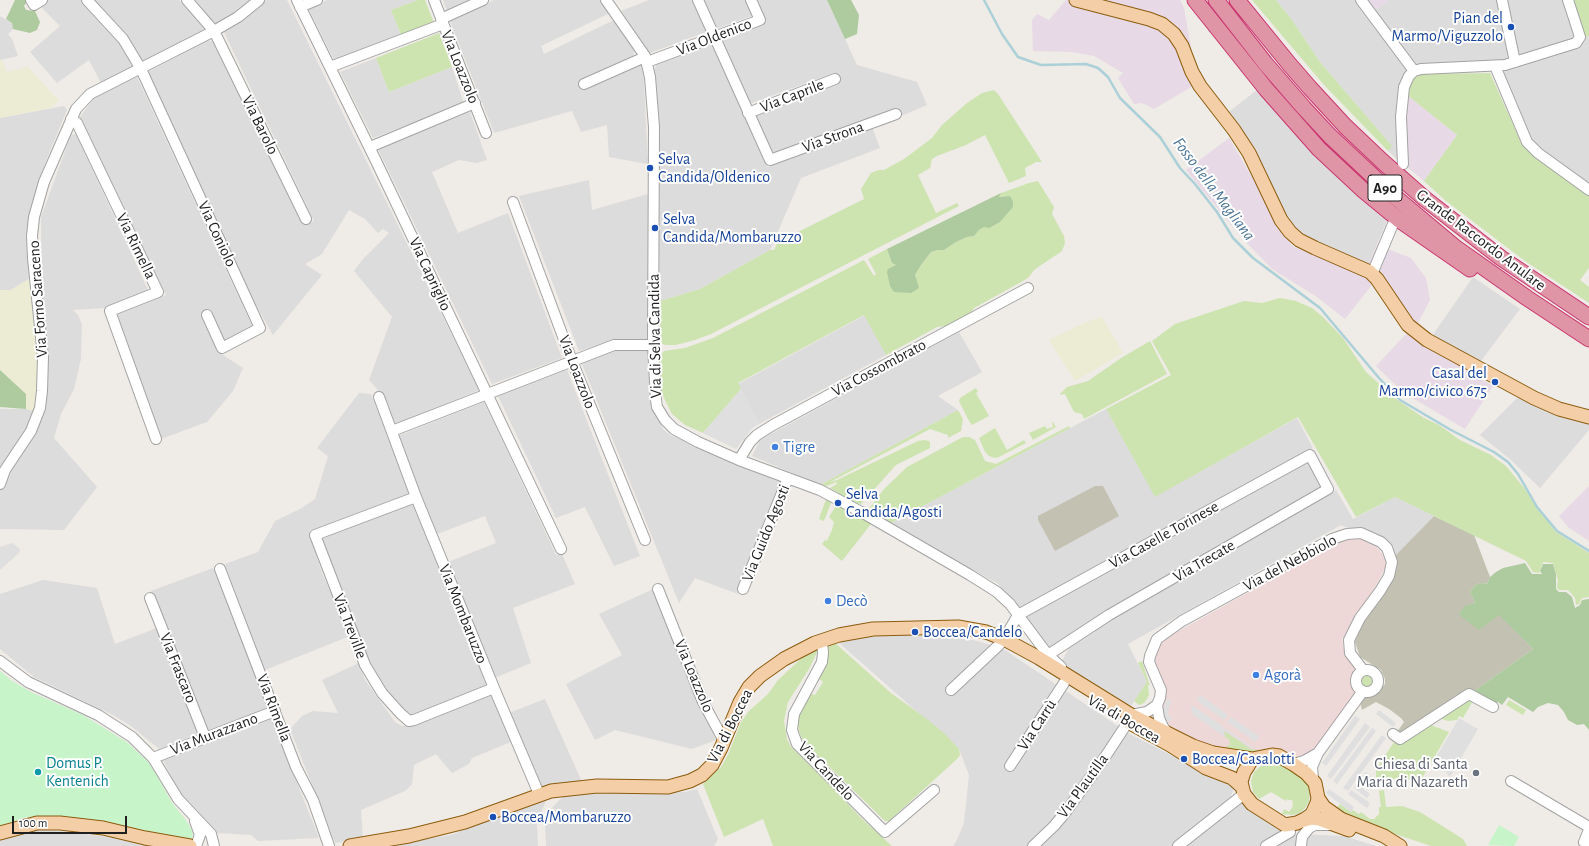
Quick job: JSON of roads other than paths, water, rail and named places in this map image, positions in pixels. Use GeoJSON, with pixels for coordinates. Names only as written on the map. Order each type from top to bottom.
{"type":"FeatureCollection","features":[{"type":"Feature","properties":{"kind":"highway"},"geometry":{"type":"LineString","coordinates":[[1195,0],[1290,117],[1319,149],[1352,181],[1398,219],[1442,251],[1484,278],[1527,298]]}},
{"type":"Feature","properties":{"kind":"highway","name":"Grande Raccordo Anulare"},"geometry":{"type":"LineString","coordinates":[[1216,0],[1284,85],[1326,131],[1394,196],[1450,243],[1527,298],[1589,339]]}},
{"type":"Feature","properties":{"kind":"highway","name":"Grande Raccordo Anulare"},"geometry":{"type":"LineString","coordinates":[[1238,0],[1270,42],[1310,88],[1345,126],[1383,162],[1425,199],[1500,258],[1589,317]]}},
{"type":"Feature","properties":{"kind":"main road"},"geometry":{"type":"LineString","coordinates":[[1076,0],[1150,19],[1162,24],[1174,34],[1182,46],[1192,72],[1200,86],[1244,145],[1259,171],[1277,213],[1290,232],[1299,240],[1372,274],[1377,279],[1408,325],[1427,340],[1534,398],[1559,408],[1589,417]]}},
{"type":"Feature","properties":{"kind":"main road","name":"Via di Boccea"},"geometry":{"type":"LineString","coordinates":[[350,846],[409,841],[539,794],[559,789],[597,786],[668,787],[682,784],[697,778],[710,768],[719,753],[740,702],[756,679],[784,659],[822,641],[839,635],[868,630],[958,627],[978,630],[1007,641],[1040,658],[1206,768],[1232,778],[1243,790]]}},
{"type":"Feature","properties":{"kind":"main road","name":"Via di Boccea"},"geometry":{"type":"LineString","coordinates":[[1007,641],[1064,683],[1130,719],[1168,733],[1193,746],[1212,753],[1252,759]]}},
{"type":"Feature","properties":{"kind":"main road"},"geometry":{"type":"LineString","coordinates":[[1318,798],[1312,814],[1288,828],[1252,804],[1243,790],[1244,772],[1252,759],[1272,755],[1279,756],[1293,764],[1313,779],[1318,798],[1324,807],[1341,819],[1384,836],[1400,846]]}},
{"type":"Feature","properties":{"kind":"main road"},"geometry":{"type":"LineString","coordinates":[[1301,821],[1312,818],[1319,819],[1384,845]]}},
{"type":"Feature","properties":{"kind":"main road"},"geometry":{"type":"LineString","coordinates":[[0,833],[31,824],[60,823],[103,828],[145,838],[190,846]]}},
{"type":"Feature","properties":{"kind":"street"},"geometry":{"type":"LineString","coordinates":[[31,0],[34,5],[42,0]]}},
{"type":"Feature","properties":{"kind":"street"},"geometry":{"type":"LineString","coordinates":[[87,0],[123,39],[141,69]]}},
{"type":"Feature","properties":{"kind":"street","name":"Via Barolo"},"geometry":{"type":"LineString","coordinates":[[187,0],[214,31],[306,219]]}},
{"type":"Feature","properties":{"kind":"street","name":"Via Forno Saraceno"},"geometry":{"type":"LineString","coordinates":[[0,484],[4,470],[31,431],[40,408],[43,357],[33,258],[32,236],[34,217],[44,182],[76,109],[90,94],[214,31],[238,17],[259,0]]}},
{"type":"Feature","properties":{"kind":"street"},"geometry":{"type":"LineString","coordinates":[[299,4],[317,0]]}},
{"type":"Feature","properties":{"kind":"street","name":"Via Loazzolo"},"geometry":{"type":"LineString","coordinates":[[434,0],[486,133]]}},
{"type":"Feature","properties":{"kind":"street"},"geometry":{"type":"LineString","coordinates":[[330,67],[442,22],[483,0]]}},
{"type":"Feature","properties":{"kind":"street","name":"Via di Selva Candida"},"geometry":{"type":"LineString","coordinates":[[606,0],[646,60],[650,77],[654,127],[653,345],[657,407],[664,420],[674,429],[683,434],[739,460],[820,490],[863,513],[997,592],[1010,604],[1048,655],[1081,685]]}},
{"type":"Feature","properties":{"kind":"street","name":"Via Caprile"},"geometry":{"type":"LineString","coordinates":[[698,0],[770,160]]}},
{"type":"Feature","properties":{"kind":"street","name":"Via Oldenico"},"geometry":{"type":"LineString","coordinates":[[584,84],[646,60],[714,38],[760,20],[751,0]]}},
{"type":"Feature","properties":{"kind":"street"},"geometry":{"type":"LineString","coordinates":[[1361,0],[1414,71]]}},
{"type":"Feature","properties":{"kind":"street"},"geometry":{"type":"LineString","coordinates":[[1502,0],[1515,62]]}},
{"type":"Feature","properties":{"kind":"street"},"geometry":{"type":"LineString","coordinates":[[1404,164],[1401,123],[1403,93],[1406,81],[1414,71],[1434,68],[1495,66],[1515,62],[1571,44],[1579,40],[1579,34],[1568,0]]}},
{"type":"Feature","properties":{"kind":"street","name":"Via Capriglio"},"geometry":{"type":"LineString","coordinates":[[299,4],[370,147],[561,549]]}},
{"type":"Feature","properties":{"kind":"street"},"geometry":{"type":"LineString","coordinates":[[1495,66],[1522,132],[1529,145],[1589,190]]}},
{"type":"Feature","properties":{"kind":"street","name":"Via Coniolo"},"geometry":{"type":"LineString","coordinates":[[141,69],[260,328],[222,348],[207,315]]}},
{"type":"Feature","properties":{"kind":"street","name":"Via Caprile"},"geometry":{"type":"LineString","coordinates":[[748,113],[835,80]]}},
{"type":"Feature","properties":{"kind":"street"},"geometry":{"type":"LineString","coordinates":[[370,147],[474,103]]}},
{"type":"Feature","properties":{"kind":"street","name":"Via Strona"},"geometry":{"type":"LineString","coordinates":[[770,160],[896,114]]}},
{"type":"Feature","properties":{"kind":"street","name":"Via Rimella"},"geometry":{"type":"LineString","coordinates":[[71,119],[77,122],[158,292],[110,311],[156,439]]}},
{"type":"Feature","properties":{"kind":"street","name":"Via Loazzolo"},"geometry":{"type":"LineString","coordinates":[[513,202],[572,361],[644,540]]}},
{"type":"Feature","properties":{"kind":"street"},"geometry":{"type":"LineString","coordinates":[[1372,274],[1393,224]]}},
{"type":"Feature","properties":{"kind":"street","name":"Via Cossombrato"},"geometry":{"type":"LineString","coordinates":[[739,460],[750,442],[757,435],[773,425],[1028,288]]}},
{"type":"Feature","properties":{"kind":"street"},"geometry":{"type":"LineString","coordinates":[[392,431],[614,345],[653,345]]}},
{"type":"Feature","properties":{"kind":"street","name":"Via Mombaruzzo"},"geometry":{"type":"LineString","coordinates":[[379,397],[416,497],[539,794]]}},
{"type":"Feature","properties":{"kind":"street","name":"Via Caselle Torinese"},"geometry":{"type":"LineString","coordinates":[[1018,615],[1310,455]]}},
{"type":"Feature","properties":{"kind":"street","name":"Via Trecate"},"geometry":{"type":"LineString","coordinates":[[1048,655],[1109,615],[1328,490],[1310,455]]}},
{"type":"Feature","properties":{"kind":"street","name":"Via Guido Agosti"},"geometry":{"type":"LineString","coordinates":[[743,589],[788,478]]}},
{"type":"Feature","properties":{"kind":"street","name":"Via Treville"},"geometry":{"type":"LineString","coordinates":[[416,497],[315,535],[365,665],[382,693],[406,719],[410,721],[494,688]]}},
{"type":"Feature","properties":{"kind":"street","name":"Via del Nebbiolo"},"geometry":{"type":"LineString","coordinates":[[1168,733],[1163,727],[1159,718],[1157,705],[1161,690],[1149,662],[1157,639],[1163,633],[1182,621],[1332,539],[1347,534],[1361,533],[1381,542],[1387,548],[1392,562],[1389,576],[1360,618],[1349,640],[1350,653],[1363,670]]}},
{"type":"Feature","properties":{"kind":"street","name":"Via Rimella"},"geometry":{"type":"LineString","coordinates":[[220,569],[296,767],[313,800],[329,846]]}},
{"type":"Feature","properties":{"kind":"street","name":"Via Loazzolo"},"geometry":{"type":"LineString","coordinates":[[658,589],[702,702],[724,740]]}},
{"type":"Feature","properties":{"kind":"street","name":"Via Frascaro"},"geometry":{"type":"LineString","coordinates":[[150,598],[205,737]]}},
{"type":"Feature","properties":{"kind":"street"},"geometry":{"type":"LineString","coordinates":[[951,690],[1007,641],[1018,615]]}},
{"type":"Feature","properties":{"kind":"street","name":"Via Candelo"},"geometry":{"type":"LineString","coordinates":[[822,641],[822,662],[794,714],[792,730],[797,744],[885,832],[934,790]]}},
{"type":"Feature","properties":{"kind":"street"},"geometry":{"type":"LineString","coordinates":[[0,662],[36,686],[111,722],[132,737],[153,758],[178,799],[211,834],[214,846]]}},
{"type":"Feature","properties":{"kind":"street"},"geometry":{"type":"LineString","coordinates":[[1363,670],[1370,670],[1378,677],[1378,681],[1373,690],[1362,691],[1357,686],[1356,678],[1363,670]]}},
{"type":"Feature","properties":{"kind":"street","name":"Via Carrù"},"geometry":{"type":"LineString","coordinates":[[1010,766],[1064,683]]}},
{"type":"Feature","properties":{"kind":"street"},"geometry":{"type":"LineString","coordinates":[[1313,779],[1313,763],[1318,753],[1362,691]]}},
{"type":"Feature","properties":{"kind":"street"},"geometry":{"type":"LineString","coordinates":[[1393,734],[1400,739],[1469,694],[1493,707]]}},
{"type":"Feature","properties":{"kind":"street"},"geometry":{"type":"LineString","coordinates":[[1130,719],[1147,712],[1157,705]]}},
{"type":"Feature","properties":{"kind":"street","name":"Via Murazzano"},"geometry":{"type":"LineString","coordinates":[[153,758],[275,711]]}},
{"type":"Feature","properties":{"kind":"street","name":"Via Plautilla"},"geometry":{"type":"LineString","coordinates":[[1033,846],[1062,817],[1130,719]]}},
{"type":"Feature","properties":{"kind":"street"},"geometry":{"type":"LineString","coordinates":[[1293,764],[1304,761],[1318,753]]}},
{"type":"Feature","properties":{"kind":"street"},"geometry":{"type":"LineString","coordinates":[[1511,781],[1589,829],[1584,842],[1589,845]]}},
{"type":"Feature","properties":{"kind":"street"},"geometry":{"type":"LineString","coordinates":[[1178,846],[1243,790]]}},
{"type":"Feature","properties":{"kind":"street"},"geometry":{"type":"LineString","coordinates":[[191,814],[200,833],[196,846]]}},
{"type":"Feature","properties":{"kind":"street"},"geometry":{"type":"LineString","coordinates":[[1301,846],[1302,837],[1309,828],[1315,825],[1332,825]]}},
{"type":"Feature","properties":{"kind":"street"},"geometry":{"type":"LineString","coordinates":[[1266,846],[1288,828],[1297,846]]}},
{"type":"Feature","properties":{"kind":"waterway","name":"Fosso della Magliana"},"geometry":{"type":"LineString","coordinates":[[984,0],[1002,34],[1018,57],[1041,65],[1086,64],[1098,68],[1108,77],[1120,98],[1160,137],[1180,168],[1217,212],[1233,238],[1253,258],[1320,308],[1379,378],[1400,400],[1451,430],[1494,452],[1508,462],[1518,474],[1537,507],[1557,531],[1589,551]]}},
{"type":"Feature","properties":{"kind":"place","name":"Pian del Marmo/Viguzzolo"},"geometry":{"type":"Point","coordinates":[1511,27]}},
{"type":"Feature","properties":{"kind":"place","name":"Selva Candida/Oldenico"},"geometry":{"type":"Point","coordinates":[650,168]}},
{"type":"Feature","properties":{"kind":"place","name":"Selva Candida/Mombaruzzo"},"geometry":{"type":"Point","coordinates":[655,228]}},
{"type":"Feature","properties":{"kind":"place","name":"Casal del Marmo/civico 675"},"geometry":{"type":"Point","coordinates":[1495,382]}},
{"type":"Feature","properties":{"kind":"place","name":"Tigre"},"geometry":{"type":"Point","coordinates":[775,447]}},
{"type":"Feature","properties":{"kind":"place","name":"Selva Candida/Agosti"},"geometry":{"type":"Point","coordinates":[838,503]}},
{"type":"Feature","properties":{"kind":"place","name":"Decò"},"geometry":{"type":"Point","coordinates":[828,601]}},
{"type":"Feature","properties":{"kind":"place","name":"Boccea/Candelo"},"geometry":{"type":"Point","coordinates":[915,632]}},
{"type":"Feature","properties":{"kind":"place","name":"Agorà"},"geometry":{"type":"Point","coordinates":[1256,675]}},
{"type":"Feature","properties":{"kind":"place","name":"Boccea/Casalotti"},"geometry":{"type":"Point","coordinates":[1184,759]}},
{"type":"Feature","properties":{"kind":"place","name":"Domus P. Kentenich"},"geometry":{"type":"Point","coordinates":[38,772]}},
{"type":"Feature","properties":{"kind":"place","name":"Chiesa di Santa Maria di Nazareth"},"geometry":{"type":"Point","coordinates":[1476,773]}},
{"type":"Feature","properties":{"kind":"place","name":"Boccea/Mombaruzzo"},"geometry":{"type":"Point","coordinates":[493,817]}}]}
